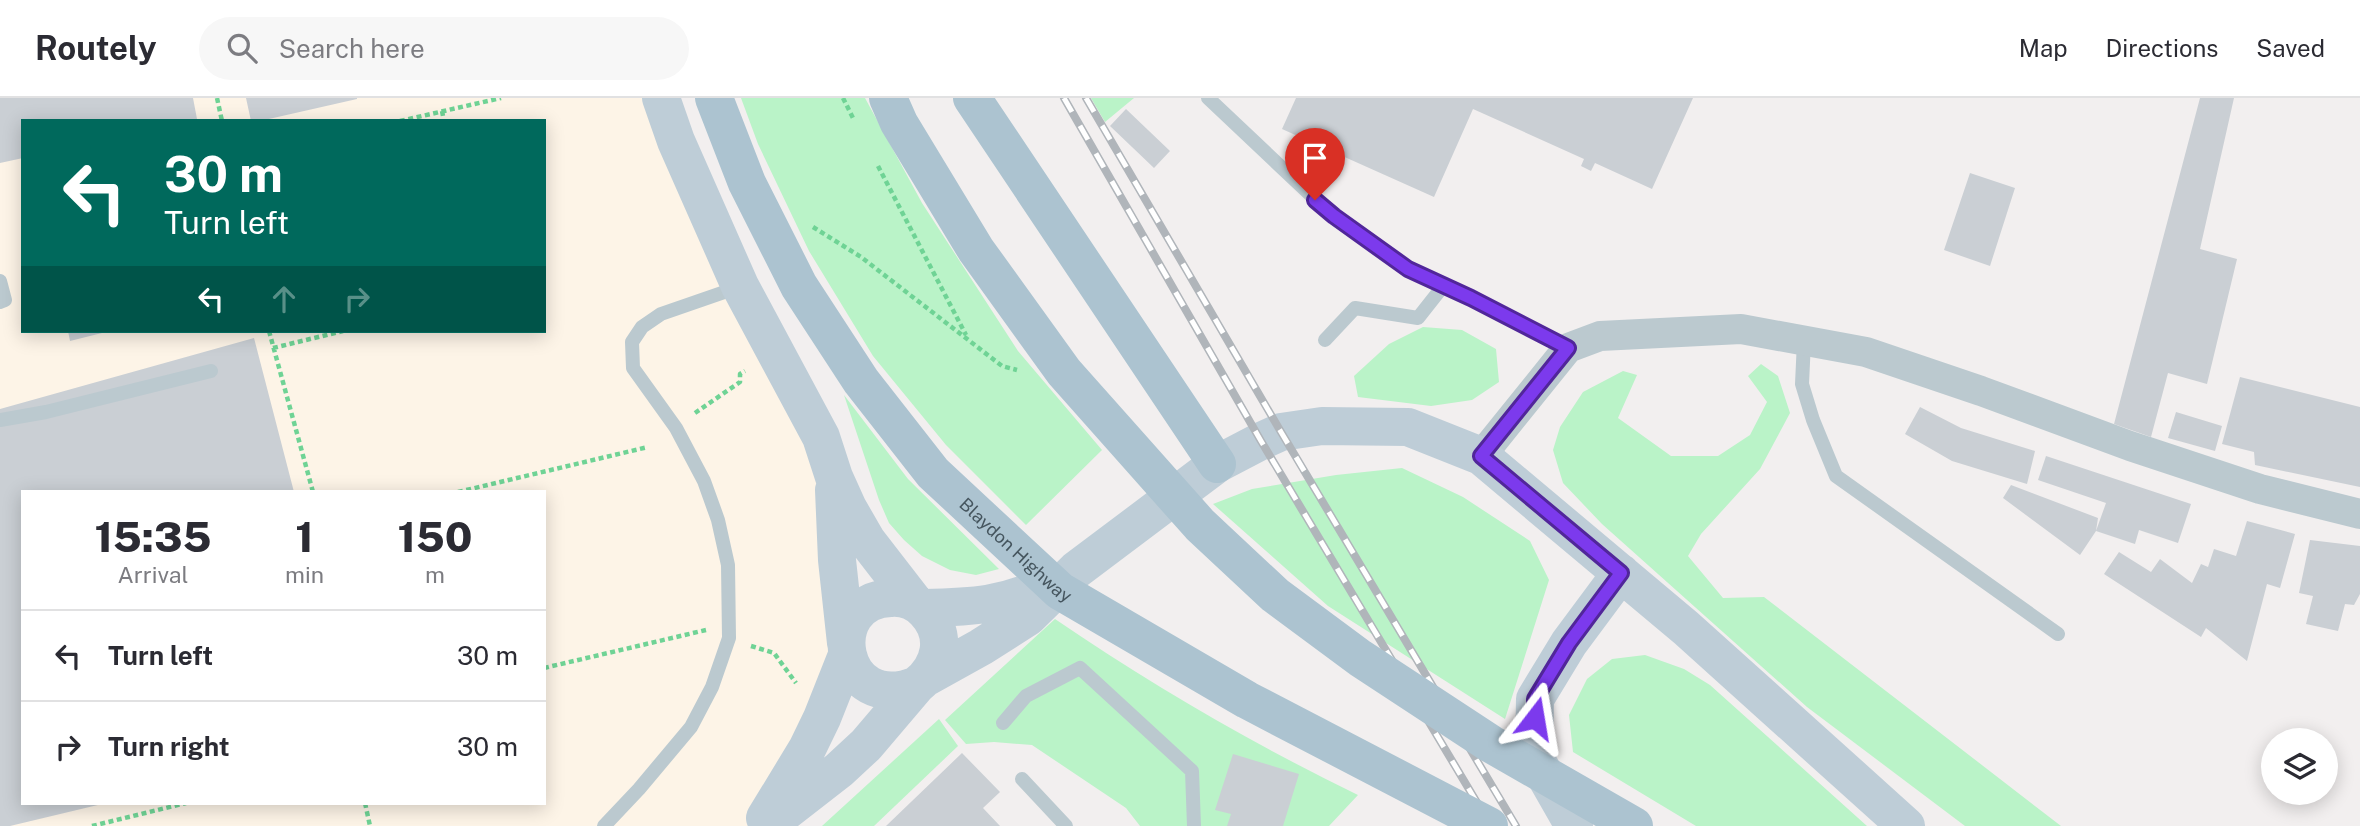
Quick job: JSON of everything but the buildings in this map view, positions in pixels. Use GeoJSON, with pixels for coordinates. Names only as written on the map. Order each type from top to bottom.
{"type":"FeatureCollection","features":[{"type":"Feature","properties":{"kind":"main road"},"geometry":{"type":"LineString","coordinates":[[661,98],[676,141],[740,286],[821,437],[848,508],[866,541],[933,620],[939,634],[940,650],[936,664],[866,745],[839,770],[767,826]]}},
{"type":"Feature","properties":{"kind":"main road","name":"Blaydon Highway"},"geometry":{"type":"LineString","coordinates":[[714,98],[747,183],[799,286],[861,382],[933,472],[1059,591],[1247,700],[1489,826]]}},
{"type":"Feature","properties":{"kind":"main road"},"geometry":{"type":"LineString","coordinates":[[888,98],[899,123],[976,250],[1056,361],[1200,525],[1275,595],[1360,658],[1491,744],[1634,826]]}},
{"type":"Feature","properties":{"kind":"main road"},"geometry":{"type":"LineString","coordinates":[[972,98],[1217,464]]}},
{"type":"Feature","properties":{"kind":"main road"},"geometry":{"type":"LineString","coordinates":[[834,477],[837,560],[846,649],[852,669],[874,688],[903,690],[981,647],[1028,617],[1076,570],[1217,464],[1281,432],[1322,426],[1408,427],[1481,456],[1686,628],[1906,826]]}},
{"type":"Feature","properties":{"kind":"main road"},"geometry":{"type":"LineString","coordinates":[[760,826],[807,749],[822,718],[846,649],[848,627],[857,613],[869,603],[900,597],[919,606],[975,607],[1003,602],[1045,586],[1076,570]]}},
{"type":"Feature","properties":{"kind":"main road"},"geometry":{"type":"LineString","coordinates":[[1574,826],[1535,756],[1535,699],[1569,643],[1621,573]]}},
{"type":"Feature","properties":{"kind":"street"},"geometry":{"type":"LineString","coordinates":[[1481,456],[1568,348],[1600,336],[1741,329],[1866,352],[2260,489],[2360,514]]}},
{"type":"Feature","properties":{"kind":"lane"},"geometry":{"type":"LineString","coordinates":[[1208,98],[1334,216],[1408,269],[1568,348]]}},
{"type":"Feature","properties":{"kind":"lane"},"geometry":{"type":"LineString","coordinates":[[0,281],[5,300],[0,302]]}},
{"type":"Feature","properties":{"kind":"lane"},"geometry":{"type":"LineString","coordinates":[[1325,340],[1355,308],[1418,318],[1444,285]]}},
{"type":"Feature","properties":{"kind":"lane"},"geometry":{"type":"LineString","coordinates":[[604,826],[691,727],[712,687],[729,638],[728,565],[719,520],[704,481],[676,428],[633,368],[632,342],[642,327],[661,314],[740,286]]}},
{"type":"Feature","properties":{"kind":"lane"},"geometry":{"type":"LineString","coordinates":[[1804,341],[1802,384],[1813,420],[1836,476],[2058,634]]}},
{"type":"Feature","properties":{"kind":"lane"},"geometry":{"type":"LineString","coordinates":[[0,421],[211,371]]}},
{"type":"Feature","properties":{"kind":"lane"},"geometry":{"type":"LineString","coordinates":[[1003,723],[1026,696],[1080,668],[1192,771],[1194,826]]}},
{"type":"Feature","properties":{"kind":"lane"},"geometry":{"type":"LineString","coordinates":[[1022,779],[1066,826]]}},
{"type":"Feature","properties":{"kind":"path"},"geometry":{"type":"LineString","coordinates":[[217,98],[222,119]]}},
{"type":"Feature","properties":{"kind":"path"},"geometry":{"type":"LineString","coordinates":[[408,119],[501,98]]}},
{"type":"Feature","properties":{"kind":"path"},"geometry":{"type":"LineString","coordinates":[[843,98],[855,122]]}},
{"type":"Feature","properties":{"kind":"path"},"geometry":{"type":"LineString","coordinates":[[442,111],[444,119]]}},
{"type":"Feature","properties":{"kind":"path"},"geometry":{"type":"LineString","coordinates":[[874,158],[968,339]]}},
{"type":"Feature","properties":{"kind":"path"},"geometry":{"type":"LineString","coordinates":[[802,221],[861,257],[1002,366],[1027,372]]}},
{"type":"Feature","properties":{"kind":"path"},"geometry":{"type":"LineString","coordinates":[[269,333],[312,490]]}},
{"type":"Feature","properties":{"kind":"path"},"geometry":{"type":"LineString","coordinates":[[273,348],[335,333]]}},
{"type":"Feature","properties":{"kind":"path"},"geometry":{"type":"LineString","coordinates":[[690,417],[740,382],[740,374],[745,370]]}},
{"type":"Feature","properties":{"kind":"path"},"geometry":{"type":"LineString","coordinates":[[466,490],[648,447]]}},
{"type":"Feature","properties":{"kind":"path"},"geometry":{"type":"LineString","coordinates":[[546,667],[707,630]]}},
{"type":"Feature","properties":{"kind":"path"},"geometry":{"type":"LineString","coordinates":[[741,643],[774,653],[802,692]]}},
{"type":"Feature","properties":{"kind":"path"},"geometry":{"type":"LineString","coordinates":[[92,826],[178,805]]}},
{"type":"Feature","properties":{"kind":"path"},"geometry":{"type":"LineString","coordinates":[[365,805],[370,826]]}},
{"type":"Feature","properties":{"kind":"shaded area"},"geometry":{"type":"Polygon","coordinates":[[[0,98],[662,98],[821,437],[843,665],[760,826],[0,826],[0,98]]]}},
{"type":"Feature","properties":{"kind":"green space"},"geometry":{"type":"Polygon","coordinates":[[[741,98],[865,98],[922,203],[1018,351],[1102,450],[1026,525],[946,445],[873,356],[809,251],[758,144],[741,98]]]}},
{"type":"Feature","properties":{"kind":"green space"},"geometry":{"type":"Polygon","coordinates":[[[1091,98],[1134,98],[1105,122],[1091,98]]]}},
{"type":"Feature","properties":{"kind":"green space"},"geometry":{"type":"Polygon","coordinates":[[[1423,327],[1462,330],[1496,349],[1499,382],[1472,400],[1431,406],[1358,397],[1354,376],[1389,344],[1423,327]]]}},
{"type":"Feature","properties":{"kind":"green space"},"geometry":{"type":"Polygon","coordinates":[[[1761,364],[1778,376],[1790,413],[1760,469],[1701,534],[1688,556],[1723,598],[1764,597],[2061,826],[1965,826],[1807,707],[1602,524],[1563,483],[1553,450],[1560,427],[1583,392],[1623,371],[1637,375],[1618,418],[1671,456],[1718,456],[1750,435],[1767,402],[1748,376],[1761,364]]]}},
{"type":"Feature","properties":{"kind":"green space"},"geometry":{"type":"Polygon","coordinates":[[[844,395],[908,479],[999,569],[976,575],[950,570],[922,556],[904,540],[889,523],[879,500],[844,395]]]}},
{"type":"Feature","properties":{"kind":"green space"},"geometry":{"type":"Polygon","coordinates":[[[1402,468],[1463,497],[1530,541],[1549,580],[1505,719],[1328,606],[1213,504],[1252,489],[1336,475],[1402,468]]]}},
{"type":"Feature","properties":{"kind":"green space"},"geometry":{"type":"Polygon","coordinates":[[[1055,619],[1204,713],[1358,795],[1329,826],[1140,826],[1126,808],[1032,745],[994,742],[966,744],[945,720],[1055,619]]]}},
{"type":"Feature","properties":{"kind":"green space"},"geometry":{"type":"Polygon","coordinates":[[[1645,655],[1684,669],[1710,685],[1867,826],[1696,826],[1573,752],[1569,715],[1587,679],[1612,659],[1645,655]]]}},
{"type":"Feature","properties":{"kind":"green space"},"geometry":{"type":"Polygon","coordinates":[[[939,719],[958,746],[874,826],[822,826],[939,719]]]}},
{"type":"Feature","properties":{"kind":"railway"},"geometry":{"type":"LineString","coordinates":[[1064,98],[1261,441],[1491,826]]}},
{"type":"Feature","properties":{"kind":"railway"},"geometry":{"type":"LineString","coordinates":[[1086,98],[1516,826]]}},
{"type":"Feature","properties":{"kind":"route"},"geometry":{"type":"LineString","coordinates":[[1315,200],[1408,269],[1568,348],[1481,456],[1621,573],[1569,643],[1535,699],[1535,718]]}}]}
